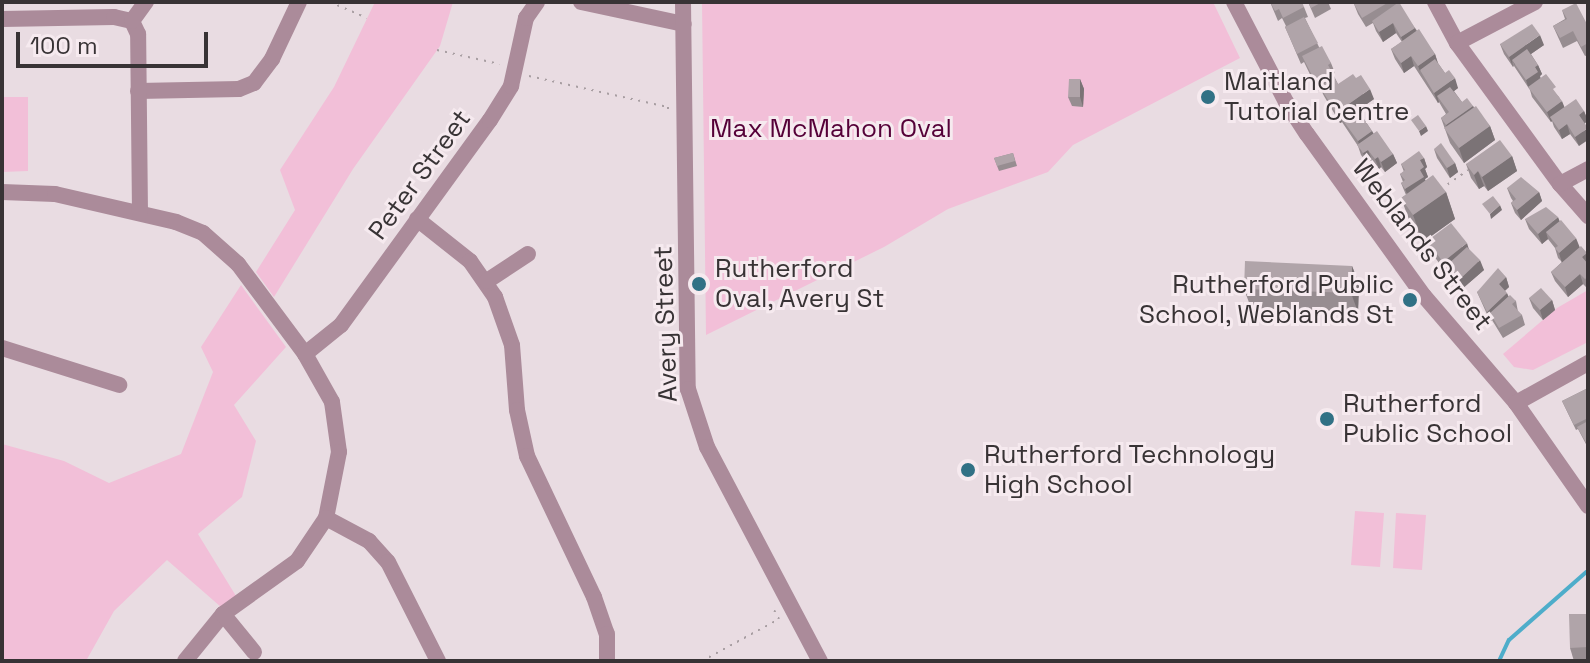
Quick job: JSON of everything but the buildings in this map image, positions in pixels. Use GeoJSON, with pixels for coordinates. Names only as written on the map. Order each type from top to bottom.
{"type":"FeatureCollection","features":[{"type":"Feature","properties":{"kind":"street"},"geometry":{"type":"LineString","coordinates":[[132,21],[146,2]]}},
{"type":"Feature","properties":{"kind":"street"},"geometry":{"type":"LineString","coordinates":[[138,91],[239,89],[254,83],[272,59],[299,2]]}},
{"type":"Feature","properties":{"kind":"street","name":"Peter Street"},"geometry":{"type":"LineString","coordinates":[[305,354],[341,325],[490,120],[511,86],[526,18],[537,2]]}},
{"type":"Feature","properties":{"kind":"street"},"geometry":{"type":"LineString","coordinates":[[581,2],[684,24]]}},
{"type":"Feature","properties":{"kind":"street","name":"Avery Street"},"geometry":{"type":"LineString","coordinates":[[683,2],[688,389],[707,447],[820,661]]}},
{"type":"Feature","properties":{"kind":"street","name":"Weblands Street"},"geometry":{"type":"LineString","coordinates":[[1234,2],[1307,134],[1424,296],[1516,403],[1588,506]]}},
{"type":"Feature","properties":{"kind":"street"},"geometry":{"type":"LineString","coordinates":[[1435,2],[1457,43],[1560,184],[1588,216]]}},
{"type":"Feature","properties":{"kind":"street"},"geometry":{"type":"LineString","coordinates":[[1457,43],[1535,2]]}},
{"type":"Feature","properties":{"kind":"street"},"geometry":{"type":"LineString","coordinates":[[2,19],[114,17],[132,21]]}},
{"type":"Feature","properties":{"kind":"street"},"geometry":{"type":"LineString","coordinates":[[132,21],[138,34],[140,213]]}},
{"type":"Feature","properties":{"kind":"street"},"geometry":{"type":"LineString","coordinates":[[1560,184],[1588,169]]}},
{"type":"Feature","properties":{"kind":"street"},"geometry":{"type":"LineString","coordinates":[[2,192],[55,194],[140,213],[203,233],[223,248],[305,354],[332,402],[339,435],[336,479],[326,518],[297,561],[223,614],[185,661]]}},
{"type":"Feature","properties":{"kind":"street"},"geometry":{"type":"LineString","coordinates":[[417,219],[456,247],[487,281],[512,345],[519,422],[527,456],[594,597],[607,634],[607,661]]}},
{"type":"Feature","properties":{"kind":"street"},"geometry":{"type":"LineString","coordinates":[[487,281],[528,254]]}},
{"type":"Feature","properties":{"kind":"street"},"geometry":{"type":"LineString","coordinates":[[2,348],[119,385]]}},
{"type":"Feature","properties":{"kind":"street"},"geometry":{"type":"LineString","coordinates":[[1516,403],[1588,363]]}},
{"type":"Feature","properties":{"kind":"street"},"geometry":{"type":"LineString","coordinates":[[326,518],[369,541],[388,562],[438,661]]}},
{"type":"Feature","properties":{"kind":"street"},"geometry":{"type":"LineString","coordinates":[[223,614],[254,652]]}},
{"type":"Feature","properties":{"kind":"path"},"geometry":{"type":"LineString","coordinates":[[330,2],[367,18]]}},
{"type":"Feature","properties":{"kind":"path"},"geometry":{"type":"LineString","coordinates":[[437,50],[668,107],[668,114]]}},
{"type":"Feature","properties":{"kind":"path"},"geometry":{"type":"LineString","coordinates":[[1431,196],[1470,169]]}},
{"type":"Feature","properties":{"kind":"path"},"geometry":{"type":"LineString","coordinates":[[1392,223],[1405,214]]}},
{"type":"Feature","properties":{"kind":"path"},"geometry":{"type":"LineString","coordinates":[[702,661],[779,619],[774,610]]}},
{"type":"Feature","properties":{"kind":"green space"},"geometry":{"type":"Polygon","coordinates":[[[375,2],[453,2],[440,46],[353,169],[274,297],[256,272],[295,210],[280,170],[334,87],[375,2]]]}},
{"type":"Feature","properties":{"kind":"green space","name":"Max McMahon Oval"},"geometry":{"type":"Polygon","coordinates":[[[702,2],[1213,2],[1240,58],[1073,145],[1048,172],[948,209],[884,247],[706,335],[702,2]]]}},
{"type":"Feature","properties":{"kind":"green space"},"geometry":{"type":"Polygon","coordinates":[[[2,97],[28,97],[28,171],[2,172],[2,97]]]}},
{"type":"Feature","properties":{"kind":"green space"},"geometry":{"type":"Polygon","coordinates":[[[241,285],[286,347],[234,405],[256,441],[242,497],[198,534],[236,596],[221,607],[167,560],[114,611],[86,661],[2,661],[2,444],[64,461],[109,483],[181,454],[213,372],[201,347],[241,285]]]}},
{"type":"Feature","properties":{"kind":"green space"},"geometry":{"type":"Polygon","coordinates":[[[1588,290],[1588,342],[1533,370],[1514,367],[1503,354],[1557,308],[1588,290]]]}},
{"type":"Feature","properties":{"kind":"green space"},"geometry":{"type":"Polygon","coordinates":[[[1355,511],[1384,513],[1380,567],[1351,565],[1355,511]]]}},
{"type":"Feature","properties":{"kind":"green space"},"geometry":{"type":"Polygon","coordinates":[[[1396,513],[1426,515],[1422,570],[1393,568],[1396,513]]]}},
{"type":"Feature","properties":{"kind":"waterway"},"geometry":{"type":"LineString","coordinates":[[1499,661],[1509,640],[1586,572]]}},
{"type":"Feature","properties":{"kind":"place","name":"Maitland Tutorial Centre"},"geometry":{"type":"Point","coordinates":[1208,97]}},
{"type":"Feature","properties":{"kind":"place","name":"Rutherford Oval, Avery St"},"geometry":{"type":"Point","coordinates":[699,284]}},
{"type":"Feature","properties":{"kind":"place","name":"Rutherford Public School, Weblands St"},"geometry":{"type":"Point","coordinates":[1410,300]}},
{"type":"Feature","properties":{"kind":"place","name":"Rutherford Public School"},"geometry":{"type":"Point","coordinates":[1327,419]}},
{"type":"Feature","properties":{"kind":"place","name":"Rutherford Technology High School"},"geometry":{"type":"Point","coordinates":[968,470]}}]}
